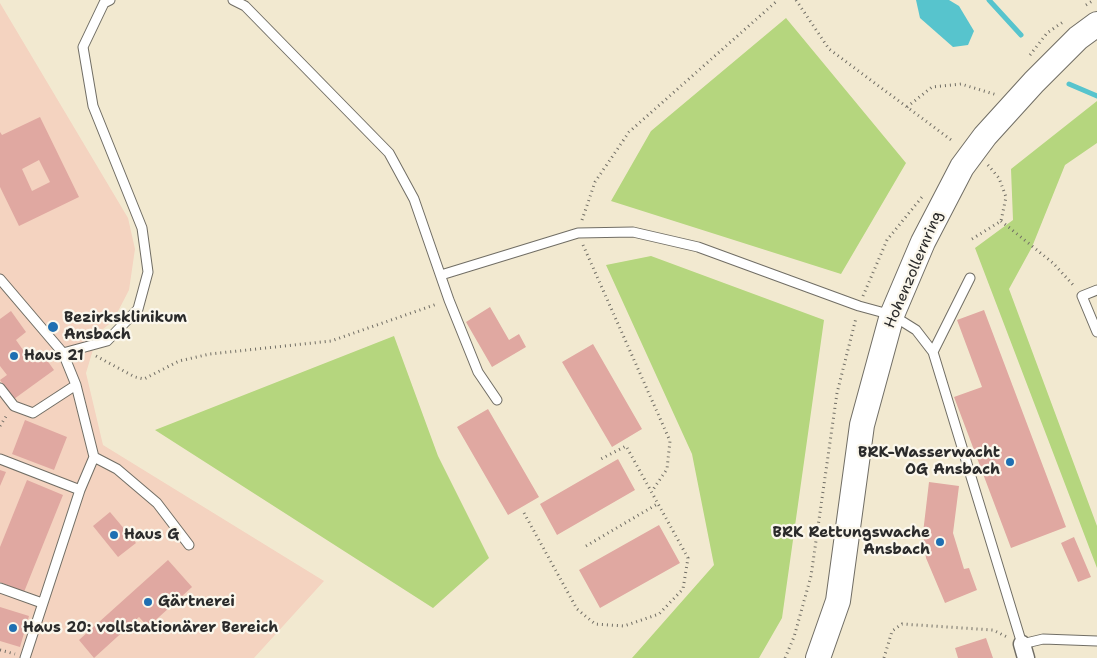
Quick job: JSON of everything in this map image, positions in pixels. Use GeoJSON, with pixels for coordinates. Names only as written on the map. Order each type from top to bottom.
{"type":"FeatureCollection","features":[{"type":"Feature","properties":{"kind":"main road","name":"Hohenzollernring"},"geometry":{"type":"LineString","coordinates":[[818,658],[838,600],[862,425],[892,316],[923,242],[962,167],[985,136],[1034,82],[1078,38],[1097,24]]}},
{"type":"Feature","properties":{"kind":"lane"},"geometry":{"type":"LineString","coordinates":[[63,353],[108,341],[138,310],[148,272],[142,228],[93,106],[83,47],[104,3],[110,0]]}},
{"type":"Feature","properties":{"kind":"lane"},"geometry":{"type":"LineString","coordinates":[[233,0],[245,6],[389,153],[414,199],[449,300],[478,372],[497,400]]}},
{"type":"Feature","properties":{"kind":"lane"},"geometry":{"type":"LineString","coordinates":[[441,275],[578,233],[633,232],[698,247],[859,306],[892,316],[916,330],[933,352],[1024,651],[1043,639],[1097,641]]}},
{"type":"Feature","properties":{"kind":"lane"},"geometry":{"type":"LineString","coordinates":[[933,352],[970,278]]}},
{"type":"Feature","properties":{"kind":"lane"},"geometry":{"type":"LineString","coordinates":[[0,279],[63,353],[76,385],[94,457],[80,490],[25,658]]}},
{"type":"Feature","properties":{"kind":"lane"},"geometry":{"type":"LineString","coordinates":[[1097,290],[1082,296],[1097,332]]}},
{"type":"Feature","properties":{"kind":"lane"},"geometry":{"type":"LineString","coordinates":[[0,388],[14,406],[33,413],[76,385]]}},
{"type":"Feature","properties":{"kind":"lane"},"geometry":{"type":"LineString","coordinates":[[94,457],[117,469],[157,503],[189,545]]}},
{"type":"Feature","properties":{"kind":"lane"},"geometry":{"type":"LineString","coordinates":[[0,459],[80,490]]}},
{"type":"Feature","properties":{"kind":"lane"},"geometry":{"type":"LineString","coordinates":[[0,588],[42,603]]}},
{"type":"Feature","properties":{"kind":"path"},"geometry":{"type":"LineString","coordinates":[[652,491],[667,469],[670,440],[578,233],[595,182],[629,132],[778,0]]}},
{"type":"Feature","properties":{"kind":"path"},"geometry":{"type":"LineString","coordinates":[[796,0],[829,49],[954,142]]}},
{"type":"Feature","properties":{"kind":"path"},"geometry":{"type":"LineString","coordinates":[[906,107],[932,87],[961,84],[999,95]]}},
{"type":"Feature","properties":{"kind":"path"},"geometry":{"type":"LineString","coordinates":[[972,239],[1001,222],[1006,196],[998,178],[985,161]]}},
{"type":"Feature","properties":{"kind":"path"},"geometry":{"type":"LineString","coordinates":[[1001,222],[1053,263],[1082,296]]}},
{"type":"Feature","properties":{"kind":"path"},"geometry":{"type":"LineString","coordinates":[[104,362],[135,377],[144,379],[179,361],[210,354],[331,341],[449,300]]}},
{"type":"Feature","properties":{"kind":"path"},"geometry":{"type":"LineString","coordinates":[[524,513],[577,610],[595,624],[624,626],[659,614],[683,589],[688,558],[626,446],[599,460]]}},
{"type":"Feature","properties":{"kind":"path"},"geometry":{"type":"LineString","coordinates":[[586,546],[659,504]]}},
{"type":"Feature","properties":{"kind":"path"},"geometry":{"type":"LineString","coordinates":[[884,658],[892,631],[902,624],[993,630],[1024,651]]}},
{"type":"Feature","properties":{"kind":"shaded area","name":"Bezirksklinikum Ansbach"},"geometry":{"type":"Polygon","coordinates":[[[0,3],[128,218],[135,249],[129,290],[113,321],[98,333],[86,373],[103,445],[324,581],[254,658],[0,658],[0,3]]]}},
{"type":"Feature","properties":{"kind":"green space"},"geometry":{"type":"Polygon","coordinates":[[[786,18],[906,163],[841,274],[611,201],[651,131],[786,18]]]}},
{"type":"Feature","properties":{"kind":"green space"},"geometry":{"type":"Polygon","coordinates":[[[1097,101],[1097,143],[1065,165],[1032,247],[1009,289],[1097,526],[1097,568],[975,248],[1013,220],[1011,169],[1097,101]]]}},
{"type":"Feature","properties":{"kind":"green space"},"geometry":{"type":"Polygon","coordinates":[[[651,256],[824,320],[782,618],[759,658],[632,658],[714,565],[692,454],[606,265],[651,256]]]}},
{"type":"Feature","properties":{"kind":"green space"},"geometry":{"type":"Polygon","coordinates":[[[394,336],[438,456],[489,558],[433,608],[155,430],[394,336]]]}},
{"type":"Feature","properties":{"kind":"water"},"geometry":{"type":"Polygon","coordinates":[[[916,0],[949,0],[959,6],[974,31],[968,45],[953,47],[920,18],[916,0]]]}},
{"type":"Feature","properties":{"kind":"building"},"geometry":{"type":"Polygon","coordinates":[[[40,117],[79,197],[19,226],[0,187],[0,132],[2,135],[40,117]],[[39,160],[22,169],[32,191],[50,182],[39,160]]]}},
{"type":"Feature","properties":{"kind":"building"},"geometry":{"type":"Polygon","coordinates":[[[490,307],[509,340],[519,334],[526,347],[492,367],[466,322],[490,307]]]}},
{"type":"Feature","properties":{"kind":"building","name":"BRK-Wasserwacht OG Ansbach"},"geometry":{"type":"Polygon","coordinates":[[[984,310],[1066,527],[1011,548],[954,397],[982,387],[957,320],[984,310]]]}},
{"type":"Feature","properties":{"kind":"building","name":"Haus 21"},"geometry":{"type":"Polygon","coordinates":[[[11,311],[26,332],[16,340],[30,360],[41,352],[54,370],[14,399],[0,380],[7,375],[0,366],[0,319],[11,311]]]}},
{"type":"Feature","properties":{"kind":"building"},"geometry":{"type":"Polygon","coordinates":[[[593,344],[642,429],[612,447],[562,362],[593,344]]]}},
{"type":"Feature","properties":{"kind":"building"},"geometry":{"type":"Polygon","coordinates":[[[488,409],[539,497],[508,515],[457,427],[488,409]]]}},
{"type":"Feature","properties":{"kind":"building"},"geometry":{"type":"Polygon","coordinates":[[[25,420],[67,437],[54,470],[12,454],[25,420]]]}},
{"type":"Feature","properties":{"kind":"building"},"geometry":{"type":"Polygon","coordinates":[[[618,459],[635,490],[557,535],[540,504],[618,459]]]}},
{"type":"Feature","properties":{"kind":"building"},"geometry":{"type":"Polygon","coordinates":[[[0,470],[6,472],[0,486],[0,470]]]}},
{"type":"Feature","properties":{"kind":"building"},"geometry":{"type":"Polygon","coordinates":[[[27,480],[63,495],[24,592],[0,582],[0,547],[27,480]]]}},
{"type":"Feature","properties":{"kind":"building","name":"BRK Rettungswache Ansbach"},"geometry":{"type":"Polygon","coordinates":[[[929,482],[959,486],[953,533],[964,569],[969,568],[977,590],[945,603],[926,558],[923,533],[929,482]]]}},
{"type":"Feature","properties":{"kind":"building","name":"Haus G"},"geometry":{"type":"Polygon","coordinates":[[[110,512],[136,543],[118,557],[93,526],[110,512]]]}},
{"type":"Feature","properties":{"kind":"building"},"geometry":{"type":"Polygon","coordinates":[[[659,525],[680,563],[600,608],[579,570],[659,525]]]}},
{"type":"Feature","properties":{"kind":"building"},"geometry":{"type":"Polygon","coordinates":[[[1074,537],[1091,577],[1078,582],[1061,543],[1074,537]]]}},
{"type":"Feature","properties":{"kind":"building","name":"Gärtnerei"},"geometry":{"type":"Polygon","coordinates":[[[168,560],[192,587],[148,627],[139,617],[94,658],[79,640],[168,560]]]}},
{"type":"Feature","properties":{"kind":"building","name":"Haus 20: vollstationärer Bereich"},"geometry":{"type":"Polygon","coordinates":[[[0,607],[29,616],[20,647],[0,641],[0,607]]]}},
{"type":"Feature","properties":{"kind":"building"},"geometry":{"type":"Polygon","coordinates":[[[986,638],[993,658],[958,658],[955,648],[986,638]]]}},
{"type":"Feature","properties":{"kind":"waterway"},"geometry":{"type":"LineString","coordinates":[[989,0],[1021,35]]}},
{"type":"Feature","properties":{"kind":"waterway"},"geometry":{"type":"LineString","coordinates":[[1069,84],[1097,96]]}},
{"type":"Feature","properties":{"kind":"place","name":"Bezirksklinikum Ansbach"},"geometry":{"type":"Point","coordinates":[53,327]}},
{"type":"Feature","properties":{"kind":"place","name":"Haus 21"},"geometry":{"type":"Point","coordinates":[14,356]}},
{"type":"Feature","properties":{"kind":"place","name":"BRK-Wasserwacht OG Ansbach"},"geometry":{"type":"Point","coordinates":[1010,462]}},
{"type":"Feature","properties":{"kind":"place","name":"Haus G"},"geometry":{"type":"Point","coordinates":[114,535]}},
{"type":"Feature","properties":{"kind":"place","name":"BRK Rettungswache Ansbach"},"geometry":{"type":"Point","coordinates":[940,542]}},
{"type":"Feature","properties":{"kind":"place","name":"Gärtnerei"},"geometry":{"type":"Point","coordinates":[148,602]}},
{"type":"Feature","properties":{"kind":"place","name":"Haus 20: vollstationärer Bereich"},"geometry":{"type":"Point","coordinates":[13,628]}}]}
